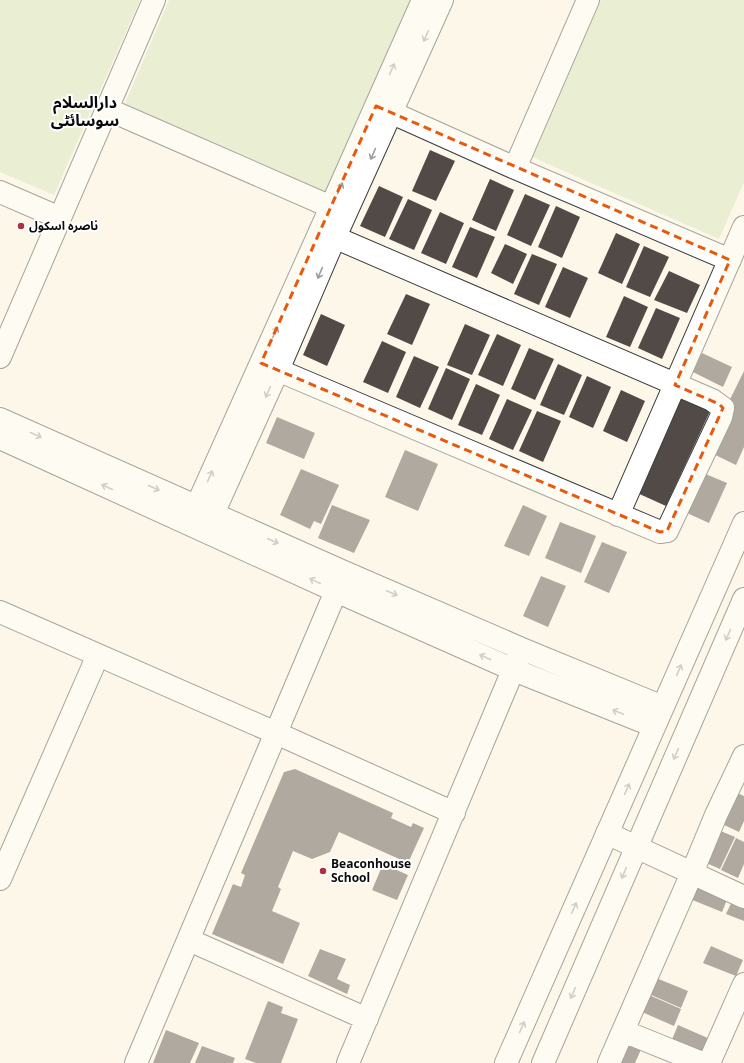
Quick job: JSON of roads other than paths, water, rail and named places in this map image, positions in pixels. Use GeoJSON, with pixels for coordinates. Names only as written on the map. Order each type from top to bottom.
{"type":"FeatureCollection","features":[{"type":"Feature","properties":{"kind":"street"},"geometry":{"type":"LineString","coordinates":[[0,357],[154,0]]}},
{"type":"Feature","properties":{"kind":"street"},"geometry":{"type":"LineString","coordinates":[[384,109],[423,0]]}},
{"type":"Feature","properties":{"kind":"street"},"geometry":{"type":"LineString","coordinates":[[201,519],[384,109],[442,0]]}},
{"type":"Feature","properties":{"kind":"street"},"geometry":{"type":"LineString","coordinates":[[514,168],[588,0]]}},
{"type":"Feature","properties":{"kind":"street"},"geometry":{"type":"LineString","coordinates":[[107,109],[339,210]]}},
{"type":"Feature","properties":{"kind":"street"},"geometry":{"type":"LineString","coordinates":[[384,109],[514,168],[730,260]]}},
{"type":"Feature","properties":{"kind":"street"},"geometry":{"type":"LineString","coordinates":[[0,192],[60,218]]}},
{"type":"Feature","properties":{"kind":"street"},"geometry":{"type":"LineString","coordinates":[[618,515],[744,227]]}},
{"type":"Feature","properties":{"kind":"street"},"geometry":{"type":"LineString","coordinates":[[270,366],[660,532],[667,531],[721,417],[723,408],[719,404],[328,234]]}},
{"type":"Feature","properties":{"kind":"street"},"geometry":{"type":"LineString","coordinates":[[0,419],[201,519],[340,582],[514,670],[658,717]]}},
{"type":"Feature","properties":{"kind":"street"},"geometry":{"type":"LineString","coordinates":[[0,438],[201,519]]}},
{"type":"Feature","properties":{"kind":"street"},"geometry":{"type":"LineString","coordinates":[[506,1063],[744,523]]}},
{"type":"Feature","properties":{"kind":"street"},"geometry":{"type":"LineString","coordinates":[[340,582],[522,649],[658,717]]}},
{"type":"Feature","properties":{"kind":"street"},"geometry":{"type":"LineString","coordinates":[[136,1063],[340,582]]}},
{"type":"Feature","properties":{"kind":"street"},"geometry":{"type":"LineString","coordinates":[[542,1063],[744,599]]}},
{"type":"Feature","properties":{"kind":"street"},"geometry":{"type":"LineString","coordinates":[[0,612],[454,813]]}},
{"type":"Feature","properties":{"kind":"street"},"geometry":{"type":"LineString","coordinates":[[348,1063],[522,649]]}},
{"type":"Feature","properties":{"kind":"street"},"geometry":{"type":"LineString","coordinates":[[0,879],[98,655]]}},
{"type":"Feature","properties":{"kind":"street"},"geometry":{"type":"LineString","coordinates":[[609,1063],[716,815],[738,783],[744,756]]}},
{"type":"Feature","properties":{"kind":"street"},"geometry":{"type":"LineString","coordinates":[[607,833],[744,897]]}},
{"type":"Feature","properties":{"kind":"street"},"geometry":{"type":"LineString","coordinates":[[189,940],[367,1019]]}},
{"type":"Feature","properties":{"kind":"street"},"geometry":{"type":"LineString","coordinates":[[709,1063],[744,984]]}},
{"type":"Feature","properties":{"kind":"street"},"geometry":{"type":"LineString","coordinates":[[623,1031],[702,1063]]}},
{"type":"Feature","properties":{"kind":"place","name":"ناصرہ اسکول"},"geometry":{"type":"Point","coordinates":[21,226]}},
{"type":"Feature","properties":{"kind":"place","name":"Beaconhouse School"},"geometry":{"type":"Point","coordinates":[323,871]}},
{"type":"Feature","properties":{"kind":"district","name":"دارالسلام سوسائٹی"},"geometry":{"type":"Point","coordinates":[85,112]}}]}
